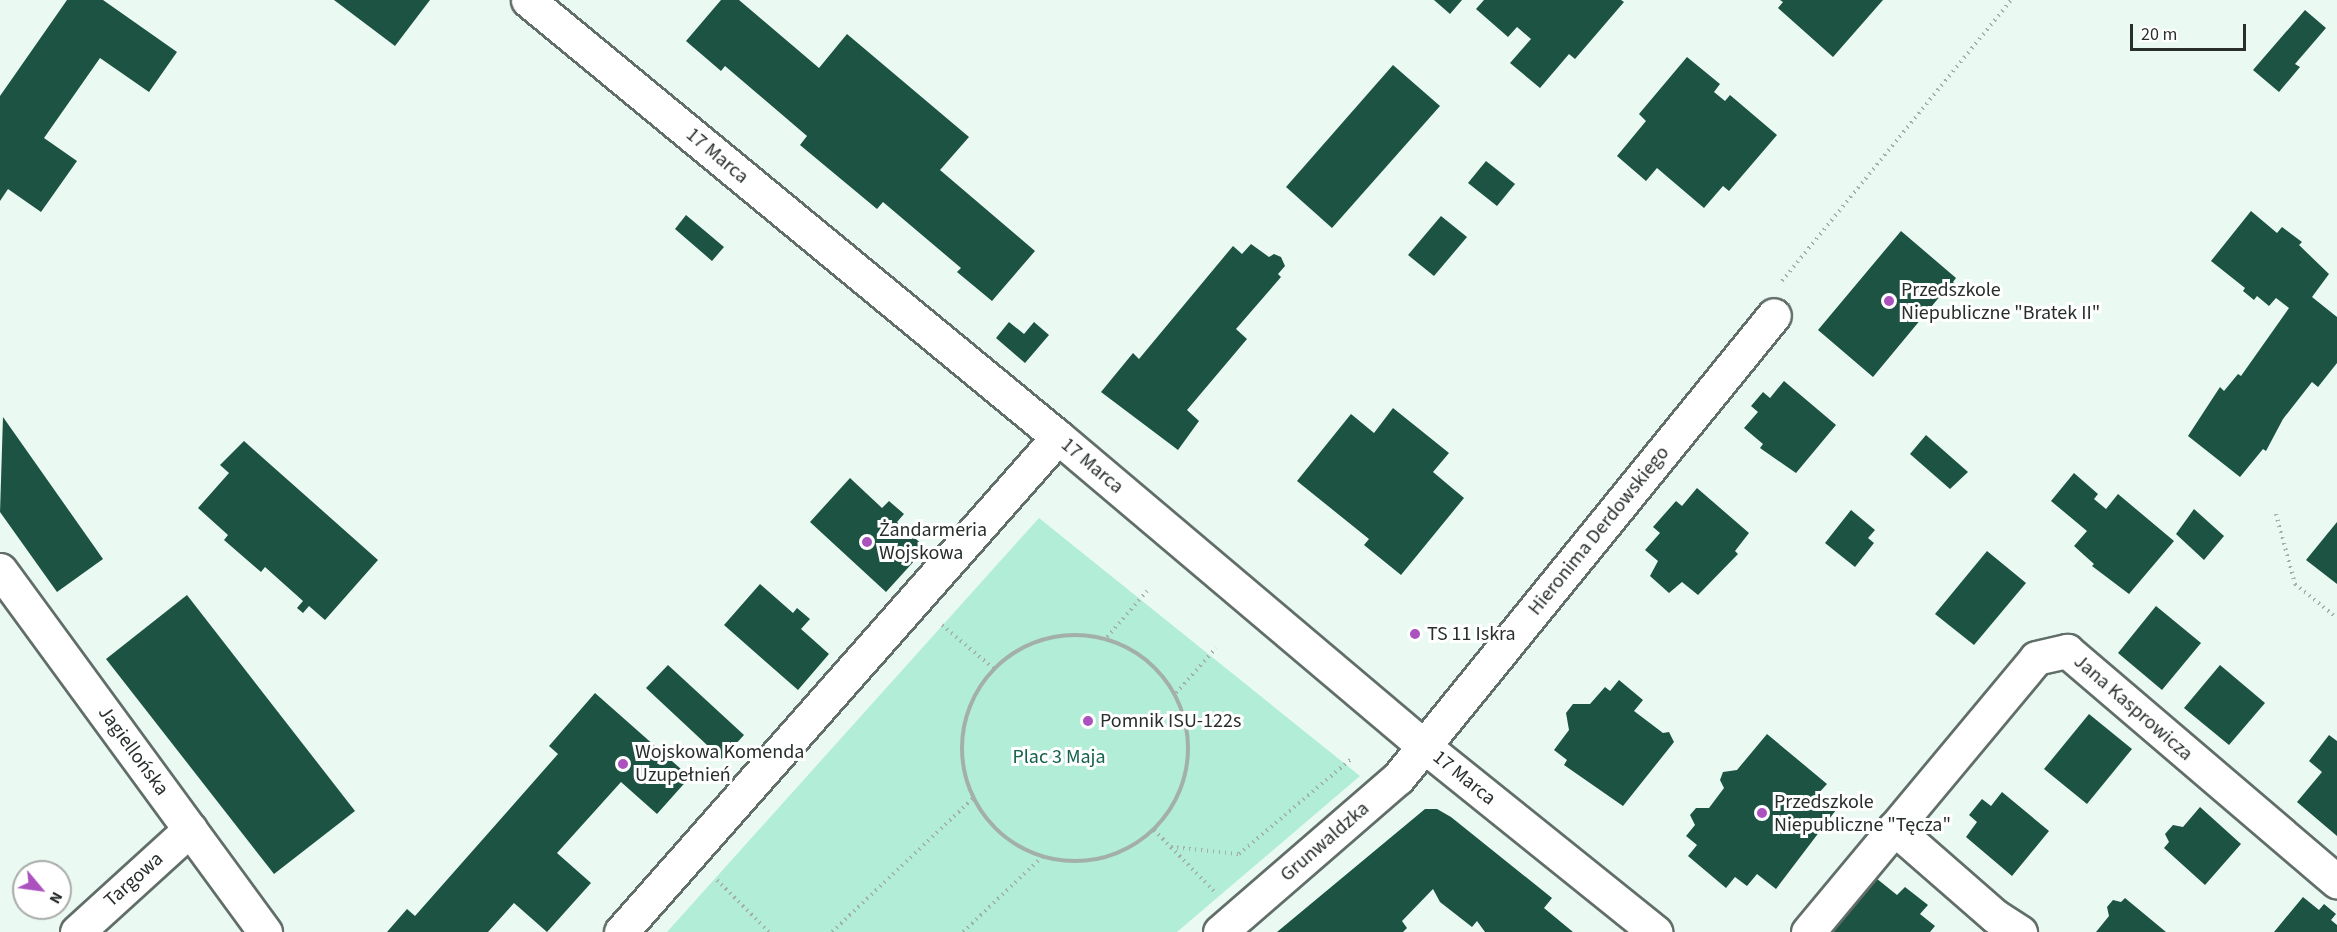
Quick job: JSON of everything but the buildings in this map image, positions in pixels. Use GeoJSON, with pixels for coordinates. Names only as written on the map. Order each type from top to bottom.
{"type":"FeatureCollection","features":[{"type":"Feature","properties":{"kind":"street","name":"17 Marca"},"geometry":{"type":"LineString","coordinates":[[528,0],[1059,437],[1424,746],[1655,932]]}},
{"type":"Feature","properties":{"kind":"street","name":"Hieronima Derdowskiego"},"geometry":{"type":"LineString","coordinates":[[1424,746],[1768,324]]}},
{"type":"Feature","properties":{"kind":"street"},"geometry":{"type":"LineString","coordinates":[[621,932],[1059,437]]}},
{"type":"Feature","properties":{"kind":"street","name":"Jagiellońska"},"geometry":{"type":"LineString","coordinates":[[0,570],[265,932]]}},
{"type":"Feature","properties":{"kind":"street","name":"Jana Kasprowicza"},"geometry":{"type":"LineString","coordinates":[[1808,932],[2036,658],[2067,651],[2337,882]]}},
{"type":"Feature","properties":{"kind":"street","name":"Grunwaldzka"},"geometry":{"type":"LineString","coordinates":[[1220,932],[1390,785],[1424,746]]}},
{"type":"Feature","properties":{"kind":"street"},"geometry":{"type":"LineString","coordinates":[[1894,828],[1995,916],[2020,932]]}},
{"type":"Feature","properties":{"kind":"street","name":"Targowa"},"geometry":{"type":"LineString","coordinates":[[77,932],[190,829]]}},
{"type":"Feature","properties":{"kind":"path"},"geometry":{"type":"LineString","coordinates":[[1768,324],[1760,307],[2011,0]]}},
{"type":"Feature","properties":{"kind":"path"},"geometry":{"type":"LineString","coordinates":[[2276,514],[2295,584],[2337,618]]}},
{"type":"Feature","properties":{"kind":"path"},"geometry":{"type":"LineString","coordinates":[[1107,637],[1147,591]]}},
{"type":"Feature","properties":{"kind":"path"},"geometry":{"type":"LineString","coordinates":[[932,616],[993,668]]}},
{"type":"Feature","properties":{"kind":"path"},"geometry":{"type":"LineString","coordinates":[[1066,633],[1107,637],[1142,655],[1176,693],[1188,728],[1188,765],[1176,800],[1154,830],[1130,847],[1102,858],[1072,861],[1043,856],[1015,844],[991,824],[973,798],[963,765],[963,730],[973,697],[993,668],[1027,644],[1066,633]]}},
{"type":"Feature","properties":{"kind":"path"},"geometry":{"type":"LineString","coordinates":[[1176,693],[1216,648]]}},
{"type":"Feature","properties":{"kind":"path"},"geometry":{"type":"LineString","coordinates":[[1171,847],[1239,854],[1351,759]]}},
{"type":"Feature","properties":{"kind":"path"},"geometry":{"type":"LineString","coordinates":[[832,932],[973,798]]}},
{"type":"Feature","properties":{"kind":"path"},"geometry":{"type":"LineString","coordinates":[[1154,830],[1218,895]]}},
{"type":"Feature","properties":{"kind":"path"},"geometry":{"type":"LineString","coordinates":[[963,932],[1043,856]]}},
{"type":"Feature","properties":{"kind":"path"},"geometry":{"type":"LineString","coordinates":[[715,878],[769,932]]}},
{"type":"Feature","properties":{"kind":"green space","name":"Plac 3 Maja"},"geometry":{"type":"Polygon","coordinates":[[[1039,518],[1360,776],[1177,932],[667,932],[1039,518]]]}},
{"type":"Feature","properties":{"kind":"place","name":"Przedszkole Niepubliczne \"Bratek II\""},"geometry":{"type":"Point","coordinates":[1889,301]}},
{"type":"Feature","properties":{"kind":"place","name":"Żandarmeria Wojskowa"},"geometry":{"type":"Point","coordinates":[867,542]}},
{"type":"Feature","properties":{"kind":"place","name":"TS 11 Iskra"},"geometry":{"type":"Point","coordinates":[1415,634]}},
{"type":"Feature","properties":{"kind":"place","name":"Pomnik ISU-122s"},"geometry":{"type":"Point","coordinates":[1088,721]}},
{"type":"Feature","properties":{"kind":"place","name":"Wojskowa Komenda Uzupełnień"},"geometry":{"type":"Point","coordinates":[623,764]}},
{"type":"Feature","properties":{"kind":"place","name":"Przedszkole Niepubliczne \"Tęcza\""},"geometry":{"type":"Point","coordinates":[1762,813]}}]}
